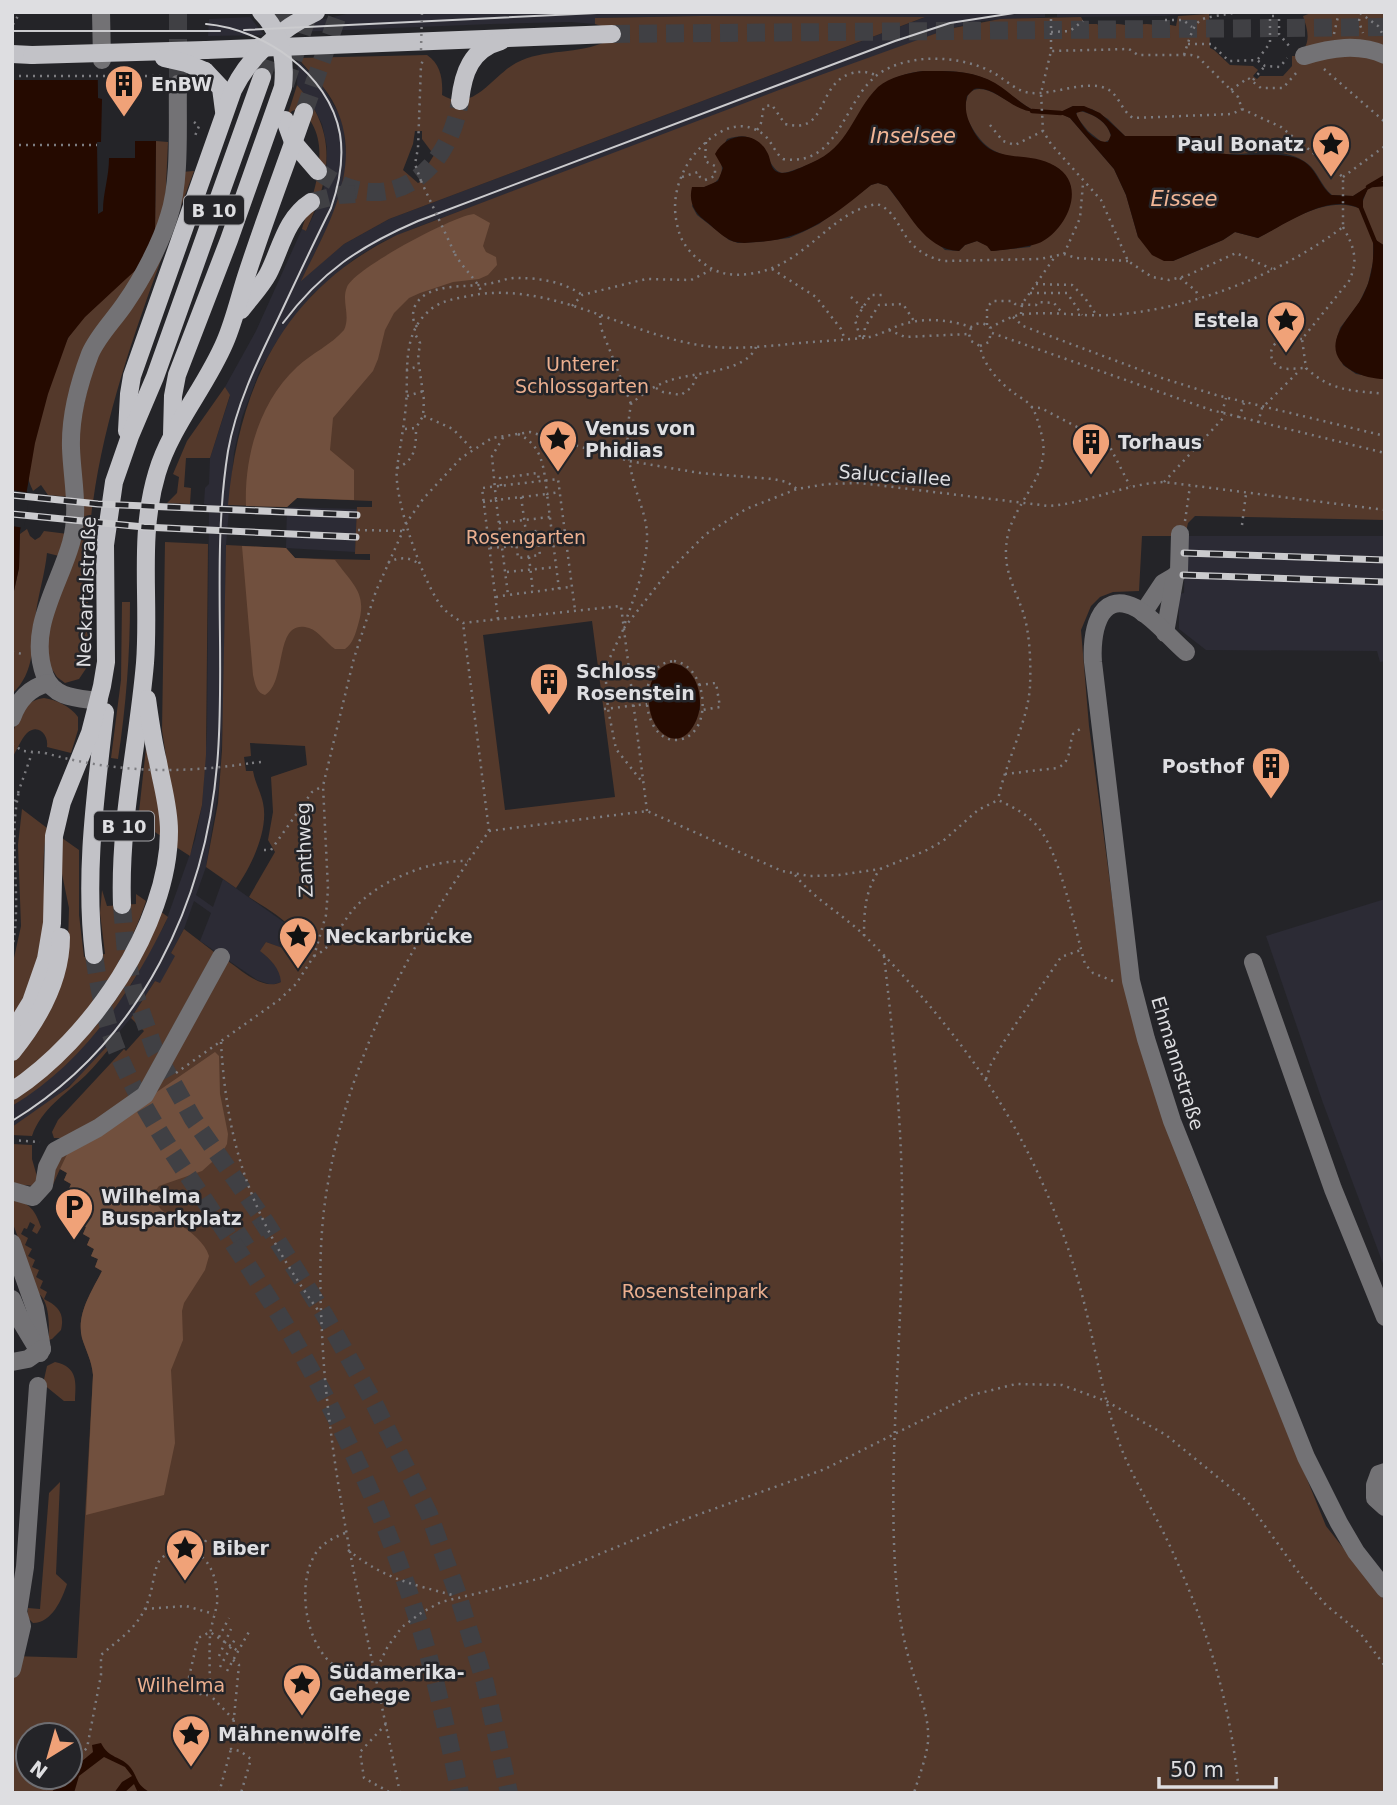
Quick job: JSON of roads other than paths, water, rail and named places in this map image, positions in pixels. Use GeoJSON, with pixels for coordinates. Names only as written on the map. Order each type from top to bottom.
{"type":"FeatureCollection","features":[{"type":"Feature","properties":{"kind":"main road"},"geometry":{"type":"LineString","coordinates":[[167,448],[173,428],[173,396],[177,374],[229,240],[282,91],[284,67],[261,12]]}},
{"type":"Feature","properties":{"kind":"main road"},"geometry":{"type":"LineString","coordinates":[[224,115],[237,81],[275,42],[316,12]]}},
{"type":"Feature","properties":{"kind":"main road"},"geometry":{"type":"LineString","coordinates":[[12,54],[206,50],[275,42],[612,34]]}},
{"type":"Feature","properties":{"kind":"main road"},"geometry":{"type":"LineString","coordinates":[[460,101],[463,79],[474,57],[496,43],[515,38]]}},
{"type":"Feature","properties":{"kind":"main road"},"geometry":{"type":"LineString","coordinates":[[137,53],[186,62],[205,71],[221,88],[224,115]]}},
{"type":"Feature","properties":{"kind":"main road","name":"Neckartalstraße"},"geometry":{"type":"LineString","coordinates":[[12,1033],[31,1002],[43,972],[52,932],[53,845],[58,815],[90,733],[99,701],[106,662],[105,545],[111,495],[122,455],[155,377],[262,77]]}},
{"type":"Feature","properties":{"kind":"main road","name":"B 10"},"geometry":{"type":"LineString","coordinates":[[231,328],[246,276],[304,112]]}},
{"type":"Feature","properties":{"kind":"main road","name":"B 10"},"geometry":{"type":"LineString","coordinates":[[122,455],[132,376],[224,115]]}},
{"type":"Feature","properties":{"kind":"main road"},"geometry":{"type":"LineString","coordinates":[[285,120],[293,142],[318,171]]}},
{"type":"Feature","properties":{"kind":"main road","name":"B 10"},"geometry":{"type":"LineString","coordinates":[[122,905],[125,809],[145,664],[145,566],[150,504],[158,472],[167,448],[208,376],[231,328],[265,279],[295,216],[311,202]]}},
{"type":"Feature","properties":{"kind":"main road","name":"B 10"},"geometry":{"type":"LineString","coordinates":[[94,956],[89,869],[105,712],[106,662]]}},
{"type":"Feature","properties":{"kind":"main road"},"geometry":{"type":"LineString","coordinates":[[12,1091],[62,1052],[101,1006],[140,939],[159,888],[168,852],[169,828],[150,720],[145,664]]}},
{"type":"Feature","properties":{"kind":"main road"},"geometry":{"type":"LineString","coordinates":[[12,1052],[31,1027],[46,1000],[58,963],[61,933],[53,882]]}},
{"type":"Feature","properties":{"kind":"street"},"geometry":{"type":"LineString","coordinates":[[101,12],[102,60]]}},
{"type":"Feature","properties":{"kind":"street"},"geometry":{"type":"LineString","coordinates":[[1304,56],[1352,47],[1385,55]]}},
{"type":"Feature","properties":{"kind":"street"},"geometry":{"type":"LineString","coordinates":[[99,701],[64,695],[48,683],[41,659],[41,632],[51,592],[72,539],[76,492],[71,445],[74,413],[92,350],[136,286],[169,218],[175,178],[175,80]]}},
{"type":"Feature","properties":{"kind":"street"},"geometry":{"type":"LineString","coordinates":[[1180,534],[1179,571],[1163,583],[1143,613],[1185,652]]}},
{"type":"Feature","properties":{"kind":"street"},"geometry":{"type":"LineString","coordinates":[[1164,633],[1175,576]]}},
{"type":"Feature","properties":{"kind":"street","name":"Ehmannstraße"},"geometry":{"type":"LineString","coordinates":[[1143,613],[1130,606],[1116,605],[1104,611],[1095,624],[1092,643],[1131,981],[1172,1121],[1306,1457],[1356,1552],[1385,1589]]}},
{"type":"Feature","properties":{"kind":"street"},"geometry":{"type":"LineString","coordinates":[[12,718],[23,697],[48,683]]}},
{"type":"Feature","properties":{"kind":"street"},"geometry":{"type":"LineString","coordinates":[[12,1191],[33,1197],[44,1185],[47,1167],[55,1150],[98,1128],[145,1094],[221,957]]}},
{"type":"Feature","properties":{"kind":"street"},"geometry":{"type":"LineString","coordinates":[[1252,962],[1333,1189],[1385,1317]]}},
{"type":"Feature","properties":{"kind":"street"},"geometry":{"type":"LineString","coordinates":[[12,1243],[36,1308],[43,1352]]}},
{"type":"Feature","properties":{"kind":"street"},"geometry":{"type":"LineString","coordinates":[[12,1299],[22,1323],[43,1352]]}},
{"type":"Feature","properties":{"kind":"street"},"geometry":{"type":"LineString","coordinates":[[12,1362],[29,1359],[43,1352]]}},
{"type":"Feature","properties":{"kind":"street"},"geometry":{"type":"LineString","coordinates":[[14,1662],[22,1626],[18,1612],[25,1567],[38,1386]]}},
{"type":"Feature","properties":{"kind":"street"},"geometry":{"type":"LineString","coordinates":[[1385,1472],[1379,1475],[1375,1485],[1375,1498],[1385,1507]]}},
{"type":"Feature","properties":{"kind":"water"},"geometry":{"type":"Polygon","coordinates":[[[12,12],[97,12],[98,98],[102,99],[101,142],[97,142],[98,214],[103,211],[109,158],[135,158],[135,141],[156,141],[155,234],[140,266],[85,317],[68,338],[48,394],[35,443],[20,531],[19,568],[12,600],[12,12]]]}},
{"type":"Feature","properties":{"kind":"water","name":"Inselsee"},"geometry":{"type":"Polygon","coordinates":[[[923,71],[960,72],[987,79],[1037,112],[1019,108],[982,89],[974,89],[967,96],[968,119],[982,143],[1001,154],[1033,158],[1055,166],[1065,174],[1070,183],[1072,194],[1066,216],[1060,226],[1043,241],[1026,247],[991,251],[977,241],[965,245],[959,251],[946,249],[926,236],[887,186],[878,183],[871,185],[818,224],[789,237],[773,240],[746,243],[733,241],[696,212],[691,198],[692,187],[704,187],[718,181],[723,168],[715,154],[726,142],[741,136],[755,140],[767,152],[774,170],[781,173],[792,171],[824,156],[834,148],[878,87],[899,76],[923,71]]]}},
{"type":"Feature","properties":{"kind":"water","name":"Eissee"},"geometry":{"type":"Polygon","coordinates":[[[1073,106],[1084,106],[1100,113],[1125,136],[1200,136],[1205,146],[1227,154],[1273,155],[1299,159],[1309,166],[1331,195],[1353,196],[1370,185],[1363,199],[1363,211],[1351,205],[1324,206],[1258,238],[1235,232],[1223,240],[1173,261],[1164,261],[1152,255],[1138,237],[1126,195],[1114,169],[1070,118],[1058,113],[1073,106]],[[1083,111],[1076,113],[1089,133],[1098,140],[1108,142],[1111,135],[1107,126],[1083,111]]]}},
{"type":"Feature","properties":{"kind":"water"},"geometry":{"type":"Polygon","coordinates":[[[1373,238],[1385,246],[1385,379],[1355,372],[1340,360],[1336,352],[1339,332],[1368,285],[1373,238]]]}},
{"type":"Feature","properties":{"kind":"water"},"geometry":{"type":"Polygon","coordinates":[[[671,663],[684,667],[693,677],[700,703],[693,726],[688,733],[676,739],[668,737],[654,723],[649,703],[651,683],[662,667],[671,663]]]}},
{"type":"Feature","properties":{"kind":"water"},"geometry":{"type":"Polygon","coordinates":[[[101,1743],[108,1752],[126,1763],[140,1784],[151,1793],[138,1793],[134,1784],[124,1793],[114,1793],[122,1782],[132,1776],[125,1767],[104,1757],[84,1772],[84,1759],[93,1752],[92,1745],[101,1743]]]}},
{"type":"Feature","properties":{"kind":"water"},"geometry":{"type":"Polygon","coordinates":[[[53,1791],[75,1791],[74,1793],[51,1793],[53,1791]]]}},
{"type":"Feature","properties":{"kind":"waterway"},"geometry":{"type":"LineString","coordinates":[[1032,111],[1061,113]]}},
{"type":"Feature","properties":{"kind":"waterway"},"geometry":{"type":"LineString","coordinates":[[1368,187],[1385,177]]}},
{"type":"Feature","properties":{"kind":"waterway"},"geometry":{"type":"LineString","coordinates":[[1372,185],[1385,184]]}},
{"type":"Feature","properties":{"kind":"waterway"},"geometry":{"type":"LineString","coordinates":[[1361,208],[1375,242]]}},
{"type":"Feature","properties":{"kind":"tunnel"},"geometry":{"type":"LineString","coordinates":[[178,12],[178,84]]}},
{"type":"Feature","properties":{"kind":"tunnel"},"geometry":{"type":"LineString","coordinates":[[262,77],[284,12]]}},
{"type":"Feature","properties":{"kind":"tunnel"},"geometry":{"type":"LineString","coordinates":[[285,85],[309,12]]}},
{"type":"Feature","properties":{"kind":"tunnel"},"geometry":{"type":"LineString","coordinates":[[304,112],[339,12]]}},
{"type":"Feature","properties":{"kind":"tunnel"},"geometry":{"type":"LineString","coordinates":[[612,34],[1385,27]]}},
{"type":"Feature","properties":{"kind":"tunnel"},"geometry":{"type":"LineString","coordinates":[[318,171],[343,185],[367,192],[389,191],[410,183],[427,169],[442,151],[453,128],[460,101]]}},
{"type":"Feature","properties":{"kind":"tunnel"},"geometry":{"type":"LineString","coordinates":[[311,202],[357,194]]}},
{"type":"Feature","properties":{"kind":"tunnel"},"geometry":{"type":"LineString","coordinates":[[122,905],[126,954],[133,988],[155,1051],[193,1119],[266,1223],[324,1314],[373,1401],[429,1514],[485,1683],[509,1793]]}},
{"type":"Feature","properties":{"kind":"tunnel"},"geometry":{"type":"LineString","coordinates":[[94,955],[109,1029],[135,1090],[290,1333],[326,1399],[375,1502],[421,1631],[440,1700],[460,1793]]}},
{"type":"Feature","properties":{"kind":"tunnel"},"geometry":{"type":"LineString","coordinates":[[234,1244],[266,1223]]}},
{"type":"Feature","properties":{"kind":"tram line"},"geometry":{"type":"LineString","coordinates":[[244,30],[618,12]]}},
{"type":"Feature","properties":{"kind":"tram line"},"geometry":{"type":"LineString","coordinates":[[935,12],[967,12]]}},
{"type":"Feature","properties":{"kind":"tram line"},"geometry":{"type":"LineString","coordinates":[[1005,13],[1037,12]]}},
{"type":"Feature","properties":{"kind":"tram line"},"geometry":{"type":"LineString","coordinates":[[1093,12],[1145,12]]}},
{"type":"Feature","properties":{"kind":"tram line"},"geometry":{"type":"LineString","coordinates":[[283,323],[312,289],[343,262],[378,240],[418,221],[895,41],[950,23],[1014,13]]}},
{"type":"Feature","properties":{"kind":"tram line"},"geometry":{"type":"LineString","coordinates":[[12,1121],[58,1089],[98,1051],[132,1009],[160,962],[183,913],[200,861],[212,808],[218,753],[221,526],[228,451],[241,402],[254,370],[331,208],[338,181],[341,162],[340,134],[333,112],[308,74],[271,45],[228,28],[206,24]]}},
{"type":"Feature","properties":{"kind":"tram line"},"geometry":{"type":"LineString","coordinates":[[12,31],[220,31]]}},
{"type":"Feature","properties":{"kind":"railway"},"geometry":{"type":"LineString","coordinates":[[12,495],[98,504],[357,515]]}},
{"type":"Feature","properties":{"kind":"railway"},"geometry":{"type":"LineString","coordinates":[[12,514],[144,527],[356,537]]}},
{"type":"Feature","properties":{"kind":"railway"},"geometry":{"type":"LineString","coordinates":[[1184,553],[1385,560]]}},
{"type":"Feature","properties":{"kind":"railway"},"geometry":{"type":"LineString","coordinates":[[1183,575],[1385,582]]}},
{"type":"Feature","properties":{"kind":"place","name":"EnBW"},"geometry":{"type":"Point","coordinates":[124,118]}},
{"type":"Feature","properties":{"kind":"place","name":"Paul Bonatz"},"geometry":{"type":"Point","coordinates":[1331,178]}},
{"type":"Feature","properties":{"kind":"place","name":"Estela"},"geometry":{"type":"Point","coordinates":[1286,354]}},
{"type":"Feature","properties":{"kind":"place","name":"Venus von Phidias"},"geometry":{"type":"Point","coordinates":[558,473]}},
{"type":"Feature","properties":{"kind":"place","name":"Torhaus"},"geometry":{"type":"Point","coordinates":[1091,476]}},
{"type":"Feature","properties":{"kind":"place","name":"Schloss Rosenstein"},"geometry":{"type":"Point","coordinates":[549,716]}},
{"type":"Feature","properties":{"kind":"place","name":"Posthof"},"geometry":{"type":"Point","coordinates":[1271,800]}},
{"type":"Feature","properties":{"kind":"place","name":"Neckarbrücke"},"geometry":{"type":"Point","coordinates":[298,970]}},
{"type":"Feature","properties":{"kind":"place","name":"Wilhelma Busparkplatz"},"geometry":{"type":"Point","coordinates":[74,1241]}},
{"type":"Feature","properties":{"kind":"place","name":"Biber"},"geometry":{"type":"Point","coordinates":[185,1582]}},
{"type":"Feature","properties":{"kind":"place","name":"Südamerika- Gehege"},"geometry":{"type":"Point","coordinates":[302,1717]}},
{"type":"Feature","properties":{"kind":"place","name":"Mähnenwölfe"},"geometry":{"type":"Point","coordinates":[191,1768]}},
{"type":"Feature","properties":{"kind":"park label","name":"Unterer Schlossgarten"},"geometry":{"type":"Point","coordinates":[582,375]}},
{"type":"Feature","properties":{"kind":"park label","name":"Rosengarten"},"geometry":{"type":"Point","coordinates":[526,537]}},
{"type":"Feature","properties":{"kind":"park label","name":"Rosensteinpark"},"geometry":{"type":"Point","coordinates":[695,1291]}},
{"type":"Feature","properties":{"kind":"park label","name":"Wilhelma"},"geometry":{"type":"Point","coordinates":[181,1685]}}]}
